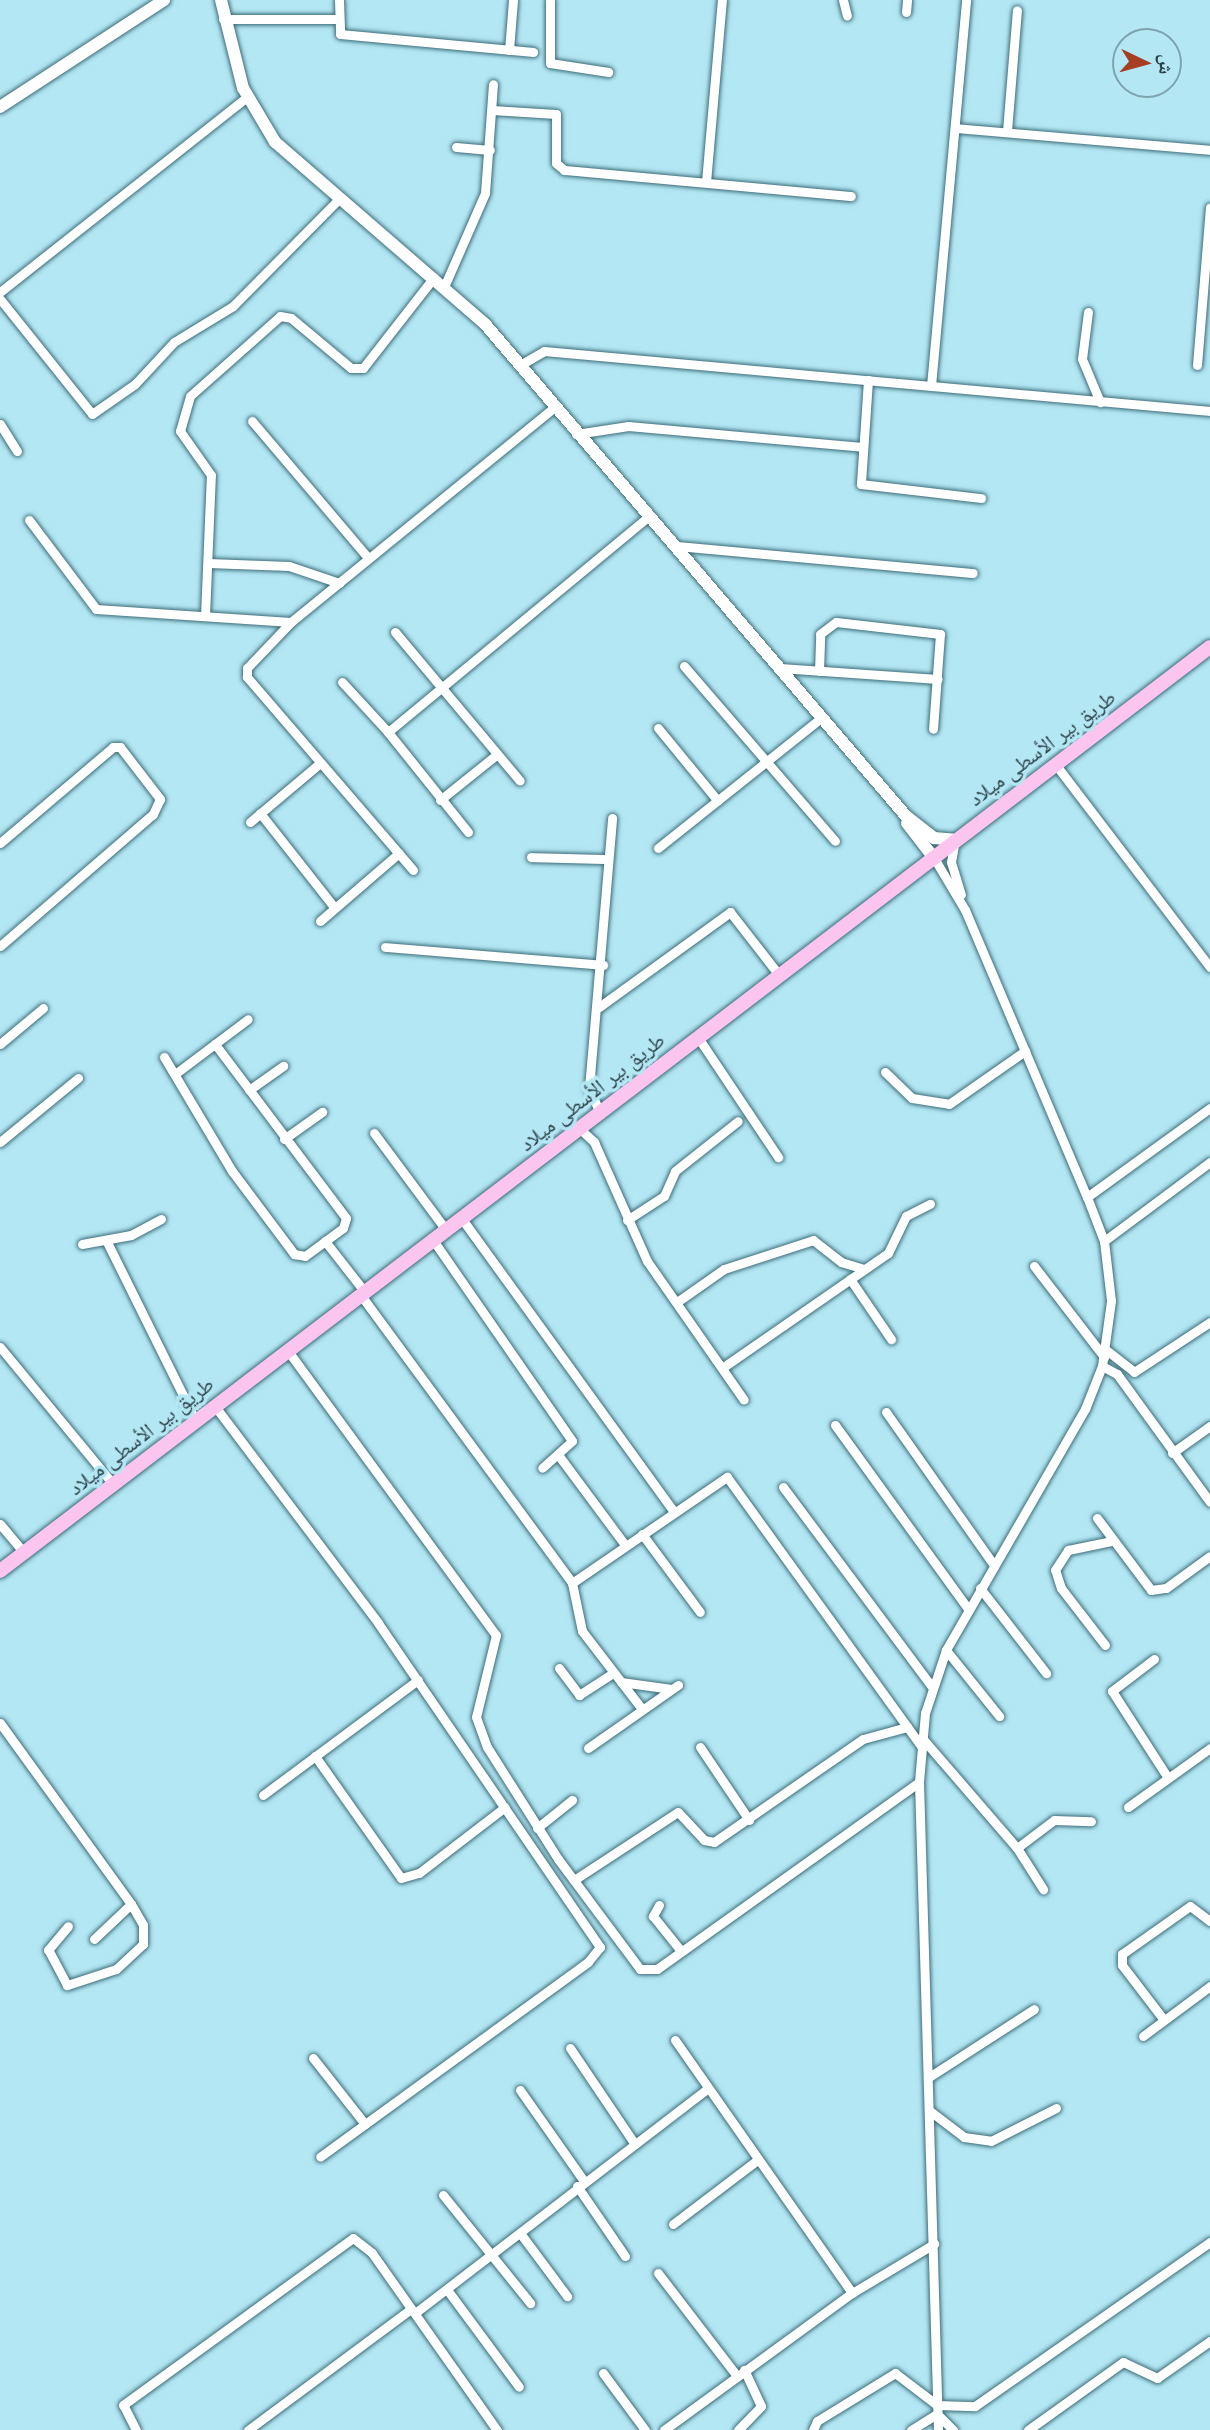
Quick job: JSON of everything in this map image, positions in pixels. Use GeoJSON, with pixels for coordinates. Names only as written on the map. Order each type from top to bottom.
{"type":"FeatureCollection","features":[{"type":"Feature","properties":{"kind":"main road"},"geometry":{"type":"LineString","coordinates":[[0,107],[165,0]]}},
{"type":"Feature","properties":{"kind":"main road"},"geometry":{"type":"LineString","coordinates":[[220,1],[247,97],[275,142],[338,200],[434,277],[520,365],[576,434],[650,515],[906,816],[934,858]]}},
{"type":"Feature","properties":{"kind":"main road","name":"طريق بير الأسطى ميلاد"},"geometry":{"type":"LineString","coordinates":[[0,1571],[697,1036],[1210,647]]}},
{"type":"Feature","properties":{"kind":"main road"},"geometry":{"type":"LineString","coordinates":[[906,816],[934,838],[955,840]]}},
{"type":"Feature","properties":{"kind":"street"},"geometry":{"type":"LineString","coordinates":[[339,0],[341,34],[533,52]]}},
{"type":"Feature","properties":{"kind":"street"},"geometry":{"type":"LineString","coordinates":[[509,50],[513,0]]}},
{"type":"Feature","properties":{"kind":"street"},"geometry":{"type":"LineString","coordinates":[[550,0],[550,63],[608,72]]}},
{"type":"Feature","properties":{"kind":"street"},"geometry":{"type":"LineString","coordinates":[[705,182],[722,0]]}},
{"type":"Feature","properties":{"kind":"street"},"geometry":{"type":"LineString","coordinates":[[843,0],[847,16]]}},
{"type":"Feature","properties":{"kind":"street"},"geometry":{"type":"LineString","coordinates":[[906,12],[907,0]]}},
{"type":"Feature","properties":{"kind":"street"},"geometry":{"type":"LineString","coordinates":[[931,386],[967,0]]}},
{"type":"Feature","properties":{"kind":"street"},"geometry":{"type":"LineString","coordinates":[[1007,131],[1017,10]]}},
{"type":"Feature","properties":{"kind":"street"},"geometry":{"type":"LineString","coordinates":[[223,19],[339,19]]}},
{"type":"Feature","properties":{"kind":"street"},"geometry":{"type":"LineString","coordinates":[[444,287],[473,231],[490,150],[493,84]]}},
{"type":"Feature","properties":{"kind":"street"},"geometry":{"type":"LineString","coordinates":[[0,292],[247,97]]}},
{"type":"Feature","properties":{"kind":"street"},"geometry":{"type":"LineString","coordinates":[[492,110],[556,114],[556,163],[564,170],[851,196]]}},
{"type":"Feature","properties":{"kind":"street"},"geometry":{"type":"LineString","coordinates":[[955,128],[1210,150]]}},
{"type":"Feature","properties":{"kind":"street"},"geometry":{"type":"LineString","coordinates":[[456,147],[490,150]]}},
{"type":"Feature","properties":{"kind":"street"},"geometry":{"type":"LineString","coordinates":[[0,299],[92,414],[135,384],[174,342],[233,306],[293,239],[338,200]]}},
{"type":"Feature","properties":{"kind":"street"},"geometry":{"type":"LineString","coordinates":[[1197,365],[1210,208]]}},
{"type":"Feature","properties":{"kind":"street"},"geometry":{"type":"LineString","coordinates":[[205,616],[212,475],[179,425],[190,396],[280,316],[291,318],[351,368],[363,368],[434,277]]}},
{"type":"Feature","properties":{"kind":"street"},"geometry":{"type":"LineString","coordinates":[[1088,312],[1082,359],[1100,402]]}},
{"type":"Feature","properties":{"kind":"street"},"geometry":{"type":"LineString","coordinates":[[520,365],[544,351],[1210,411]]}},
{"type":"Feature","properties":{"kind":"street"},"geometry":{"type":"LineString","coordinates":[[868,380],[861,484],[981,498]]}},
{"type":"Feature","properties":{"kind":"street"},"geometry":{"type":"LineString","coordinates":[[413,870],[246,673],[291,622],[555,407]]}},
{"type":"Feature","properties":{"kind":"street"},"geometry":{"type":"LineString","coordinates":[[252,421],[368,558]]}},
{"type":"Feature","properties":{"kind":"street"},"geometry":{"type":"LineString","coordinates":[[0,424],[17,451]]}},
{"type":"Feature","properties":{"kind":"street"},"geometry":{"type":"LineString","coordinates":[[576,434],[628,425],[862,447]]}},
{"type":"Feature","properties":{"kind":"street"},"geometry":{"type":"LineString","coordinates":[[387,732],[650,515]]}},
{"type":"Feature","properties":{"kind":"street"},"geometry":{"type":"LineString","coordinates":[[29,520],[96,609],[291,622]]}},
{"type":"Feature","properties":{"kind":"street"},"geometry":{"type":"LineString","coordinates":[[676,546],[973,573]]}},
{"type":"Feature","properties":{"kind":"street"},"geometry":{"type":"LineString","coordinates":[[208,563],[289,566],[339,583]]}},
{"type":"Feature","properties":{"kind":"street"},"geometry":{"type":"LineString","coordinates":[[819,671],[820,634],[836,622],[940,634],[933,729]]}},
{"type":"Feature","properties":{"kind":"street"},"geometry":{"type":"LineString","coordinates":[[395,632],[520,781]]}},
{"type":"Feature","properties":{"kind":"street"},"geometry":{"type":"LineString","coordinates":[[684,666],[835,841]]}},
{"type":"Feature","properties":{"kind":"street"},"geometry":{"type":"LineString","coordinates":[[780,668],[938,679]]}},
{"type":"Feature","properties":{"kind":"street"},"geometry":{"type":"LineString","coordinates":[[342,682],[387,732],[468,832]]}},
{"type":"Feature","properties":{"kind":"street"},"geometry":{"type":"LineString","coordinates":[[658,848],[822,717]]}},
{"type":"Feature","properties":{"kind":"street"},"geometry":{"type":"LineString","coordinates":[[658,729],[718,801]]}},
{"type":"Feature","properties":{"kind":"street"},"geometry":{"type":"LineString","coordinates":[[0,843],[113,747],[120,747],[160,799],[153,814],[0,946]]}},
{"type":"Feature","properties":{"kind":"street"},"geometry":{"type":"LineString","coordinates":[[440,800],[496,755]]}},
{"type":"Feature","properties":{"kind":"street"},"geometry":{"type":"LineString","coordinates":[[250,822],[320,763]]}},
{"type":"Feature","properties":{"kind":"street"},"geometry":{"type":"LineString","coordinates":[[1056,765],[1210,967]]}},
{"type":"Feature","properties":{"kind":"street"},"geometry":{"type":"LineString","coordinates":[[260,813],[334,907]]}},
{"type":"Feature","properties":{"kind":"street"},"geometry":{"type":"LineString","coordinates":[[599,1111],[589,1088],[603,965],[612,818]]}},
{"type":"Feature","properties":{"kind":"street"},"geometry":{"type":"LineString","coordinates":[[938,2430],[919,1782],[921,1742],[932,1687],[946,1650],[980,1588],[1069,1441],[1104,1357],[1111,1301],[1104,1241],[965,910],[951,862],[955,840]]}},
{"type":"Feature","properties":{"kind":"street"},"geometry":{"type":"LineString","coordinates":[[320,921],[400,853]]}},
{"type":"Feature","properties":{"kind":"street"},"geometry":{"type":"LineString","coordinates":[[531,857],[608,859]]}},
{"type":"Feature","properties":{"kind":"street"},"geometry":{"type":"LineString","coordinates":[[934,858],[965,910]]}},
{"type":"Feature","properties":{"kind":"street"},"geometry":{"type":"LineString","coordinates":[[599,1007],[730,912],[779,975]]}},
{"type":"Feature","properties":{"kind":"street"},"geometry":{"type":"LineString","coordinates":[[385,947],[603,965]]}},
{"type":"Feature","properties":{"kind":"street"},"geometry":{"type":"LineString","coordinates":[[0,1044],[43,1008]]}},
{"type":"Feature","properties":{"kind":"street"},"geometry":{"type":"LineString","coordinates":[[174,1074],[248,1019]]}},
{"type":"Feature","properties":{"kind":"street"},"geometry":{"type":"LineString","coordinates":[[697,1036],[778,1157]]}},
{"type":"Feature","properties":{"kind":"street"},"geometry":{"type":"LineString","coordinates":[[164,1057],[228,1165],[294,1254],[305,1256],[325,1241],[346,1218],[215,1044]]}},
{"type":"Feature","properties":{"kind":"street"},"geometry":{"type":"LineString","coordinates":[[885,1072],[912,1098],[949,1104],[1025,1051]]}},
{"type":"Feature","properties":{"kind":"street"},"geometry":{"type":"LineString","coordinates":[[249,1090],[283,1066]]}},
{"type":"Feature","properties":{"kind":"street"},"geometry":{"type":"LineString","coordinates":[[0,1142],[78,1078]]}},
{"type":"Feature","properties":{"kind":"street"},"geometry":{"type":"LineString","coordinates":[[1087,1197],[1210,1108]]}},
{"type":"Feature","properties":{"kind":"street"},"geometry":{"type":"LineString","coordinates":[[284,1139],[322,1112]]}},
{"type":"Feature","properties":{"kind":"street"},"geometry":{"type":"LineString","coordinates":[[627,1220],[664,1196],[675,1171],[738,1121]]}},
{"type":"Feature","properties":{"kind":"street"},"geometry":{"type":"LineString","coordinates":[[579,1128],[594,1142],[627,1220],[677,1302],[744,1400]]}},
{"type":"Feature","properties":{"kind":"street"},"geometry":{"type":"LineString","coordinates":[[374,1133],[446,1230]]}},
{"type":"Feature","properties":{"kind":"street"},"geometry":{"type":"LineString","coordinates":[[1104,1241],[1210,1162]]}},
{"type":"Feature","properties":{"kind":"street"},"geometry":{"type":"LineString","coordinates":[[722,1367],[893,1247],[906,1216],[930,1204]]}},
{"type":"Feature","properties":{"kind":"street"},"geometry":{"type":"LineString","coordinates":[[82,1244],[107,1242],[161,1219]]}},
{"type":"Feature","properties":{"kind":"street"},"geometry":{"type":"LineString","coordinates":[[462,1219],[673,1511]]}},
{"type":"Feature","properties":{"kind":"street"},"geometry":{"type":"LineString","coordinates":[[433,1240],[569,1435],[572,1445],[541,1468]]}},
{"type":"Feature","properties":{"kind":"street"},"geometry":{"type":"LineString","coordinates":[[677,1302],[713,1274],[813,1240],[841,1262],[864,1269]]}},
{"type":"Feature","properties":{"kind":"street"},"geometry":{"type":"LineString","coordinates":[[325,1241],[572,1583],[576,1620],[642,1709]]}},
{"type":"Feature","properties":{"kind":"street"},"geometry":{"type":"LineString","coordinates":[[107,1242],[195,1421]]}},
{"type":"Feature","properties":{"kind":"street"},"geometry":{"type":"LineString","coordinates":[[1034,1266],[1210,1502]]}},
{"type":"Feature","properties":{"kind":"street"},"geometry":{"type":"LineString","coordinates":[[850,1279],[891,1339]]}},
{"type":"Feature","properties":{"kind":"street"},"geometry":{"type":"LineString","coordinates":[[1104,1357],[1133,1372],[1210,1322]]}},
{"type":"Feature","properties":{"kind":"street"},"geometry":{"type":"LineString","coordinates":[[0,1347],[113,1484]]}},
{"type":"Feature","properties":{"kind":"street"},"geometry":{"type":"LineString","coordinates":[[288,1351],[496,1635],[477,1722],[537,1828],[640,1969],[653,1971],[919,1782]]}},
{"type":"Feature","properties":{"kind":"street"},"geometry":{"type":"LineString","coordinates":[[214,1405],[418,1680],[597,1939],[599,1953],[320,2157]]}},
{"type":"Feature","properties":{"kind":"street"},"geometry":{"type":"LineString","coordinates":[[886,1412],[994,1565]]}},
{"type":"Feature","properties":{"kind":"street"},"geometry":{"type":"LineString","coordinates":[[835,1425],[968,1609]]}},
{"type":"Feature","properties":{"kind":"street"},"geometry":{"type":"LineString","coordinates":[[1172,1453],[1210,1426]]}},
{"type":"Feature","properties":{"kind":"street"},"geometry":{"type":"LineString","coordinates":[[559,1456],[625,1545]]}},
{"type":"Feature","properties":{"kind":"street"},"geometry":{"type":"LineString","coordinates":[[572,1583],[673,1511],[727,1477],[907,1727],[1017,1848],[1043,1889]]}},
{"type":"Feature","properties":{"kind":"street"},"geometry":{"type":"LineString","coordinates":[[783,1488],[932,1687]]}},
{"type":"Feature","properties":{"kind":"street"},"geometry":{"type":"LineString","coordinates":[[1097,1518],[1137,1577],[1157,1591],[1210,1556]]}},
{"type":"Feature","properties":{"kind":"street"},"geometry":{"type":"LineString","coordinates":[[0,1524],[23,1551]]}},
{"type":"Feature","properties":{"kind":"street"},"geometry":{"type":"LineString","coordinates":[[642,1534],[700,1612]]}},
{"type":"Feature","properties":{"kind":"street"},"geometry":{"type":"LineString","coordinates":[[1105,1645],[1061,1588],[1055,1570],[1068,1550],[1112,1541]]}},
{"type":"Feature","properties":{"kind":"street"},"geometry":{"type":"LineString","coordinates":[[980,1588],[1046,1673]]}},
{"type":"Feature","properties":{"kind":"street"},"geometry":{"type":"LineString","coordinates":[[946,1650],[999,1716]]}},
{"type":"Feature","properties":{"kind":"street"},"geometry":{"type":"LineString","coordinates":[[1154,1659],[1112,1691],[1168,1778]]}},
{"type":"Feature","properties":{"kind":"street"},"geometry":{"type":"LineString","coordinates":[[559,1668],[579,1695],[613,1673]]}},
{"type":"Feature","properties":{"kind":"street"},"geometry":{"type":"LineString","coordinates":[[263,1795],[418,1680]]}},
{"type":"Feature","properties":{"kind":"street"},"geometry":{"type":"LineString","coordinates":[[588,1748],[675,1687],[621,1682]]}},
{"type":"Feature","properties":{"kind":"street"},"geometry":{"type":"LineString","coordinates":[[0,1723],[131,1904],[144,1928],[141,1948],[105,1975],[67,1986],[48,1950],[68,1926]]}},
{"type":"Feature","properties":{"kind":"street"},"geometry":{"type":"LineString","coordinates":[[574,1880],[678,1812],[709,1842],[749,1820],[863,1739],[907,1727]]}},
{"type":"Feature","properties":{"kind":"street"},"geometry":{"type":"LineString","coordinates":[[700,1747],[749,1820]]}},
{"type":"Feature","properties":{"kind":"street"},"geometry":{"type":"LineString","coordinates":[[1128,1807],[1210,1748]]}},
{"type":"Feature","properties":{"kind":"street"},"geometry":{"type":"LineString","coordinates":[[315,1756],[401,1878],[419,1873],[505,1807]]}},
{"type":"Feature","properties":{"kind":"street"},"geometry":{"type":"LineString","coordinates":[[537,1828],[572,1800]]}},
{"type":"Feature","properties":{"kind":"street"},"geometry":{"type":"LineString","coordinates":[[1017,1848],[1054,1820],[1091,1821]]}},
{"type":"Feature","properties":{"kind":"street"},"geometry":{"type":"LineString","coordinates":[[94,1939],[131,1904]]}},
{"type":"Feature","properties":{"kind":"street"},"geometry":{"type":"LineString","coordinates":[[659,1905],[653,1916],[681,1951]]}},
{"type":"Feature","properties":{"kind":"street"},"geometry":{"type":"LineString","coordinates":[[1164,2020],[1122,1965],[1122,1954],[1190,1906],[1210,1921]]}},
{"type":"Feature","properties":{"kind":"street"},"geometry":{"type":"LineString","coordinates":[[1143,2036],[1210,1986]]}},
{"type":"Feature","properties":{"kind":"street"},"geometry":{"type":"LineString","coordinates":[[929,2077],[1034,2009]]}},
{"type":"Feature","properties":{"kind":"street"},"geometry":{"type":"LineString","coordinates":[[676,2040],[756,2161],[852,2293]]}},
{"type":"Feature","properties":{"kind":"street"},"geometry":{"type":"LineString","coordinates":[[570,2049],[635,2143]]}},
{"type":"Feature","properties":{"kind":"street"},"geometry":{"type":"LineString","coordinates":[[313,2058],[365,2124]]}},
{"type":"Feature","properties":{"kind":"street"},"geometry":{"type":"LineString","coordinates":[[248,2430],[413,2311],[448,2291],[581,2184],[707,2089]]}},
{"type":"Feature","properties":{"kind":"street"},"geometry":{"type":"LineString","coordinates":[[520,2090],[625,2256]]}},
{"type":"Feature","properties":{"kind":"street"},"geometry":{"type":"LineString","coordinates":[[930,2111],[964,2137],[992,2141],[1056,2108]]}},
{"type":"Feature","properties":{"kind":"street"},"geometry":{"type":"LineString","coordinates":[[673,2224],[756,2161]]}},
{"type":"Feature","properties":{"kind":"street"},"geometry":{"type":"LineString","coordinates":[[443,2195],[494,2254],[530,2303]]}},
{"type":"Feature","properties":{"kind":"street"},"geometry":{"type":"LineString","coordinates":[[520,2233],[567,2296]]}},
{"type":"Feature","properties":{"kind":"street"},"geometry":{"type":"LineString","coordinates":[[136,2430],[123,2405],[349,2238],[363,2242],[498,2430]]}},
{"type":"Feature","properties":{"kind":"street"},"geometry":{"type":"LineString","coordinates":[[911,2430],[937,2409],[975,2406],[1210,2242]]}},
{"type":"Feature","properties":{"kind":"street"},"geometry":{"type":"LineString","coordinates":[[664,2430],[852,2293],[933,2244]]}},
{"type":"Feature","properties":{"kind":"street"},"geometry":{"type":"LineString","coordinates":[[658,2273],[740,2373],[761,2406],[738,2430]]}},
{"type":"Feature","properties":{"kind":"street"},"geometry":{"type":"LineString","coordinates":[[448,2291],[519,2387]]}},
{"type":"Feature","properties":{"kind":"street"},"geometry":{"type":"LineString","coordinates":[[1028,2430],[1123,2362],[1157,2378],[1210,2341]]}},
{"type":"Feature","properties":{"kind":"street"},"geometry":{"type":"LineString","coordinates":[[603,2373],[645,2430]]}},
{"type":"Feature","properties":{"kind":"street"},"geometry":{"type":"LineString","coordinates":[[813,2430],[817,2421],[895,2373],[937,2409],[953,2430]]}}]}
